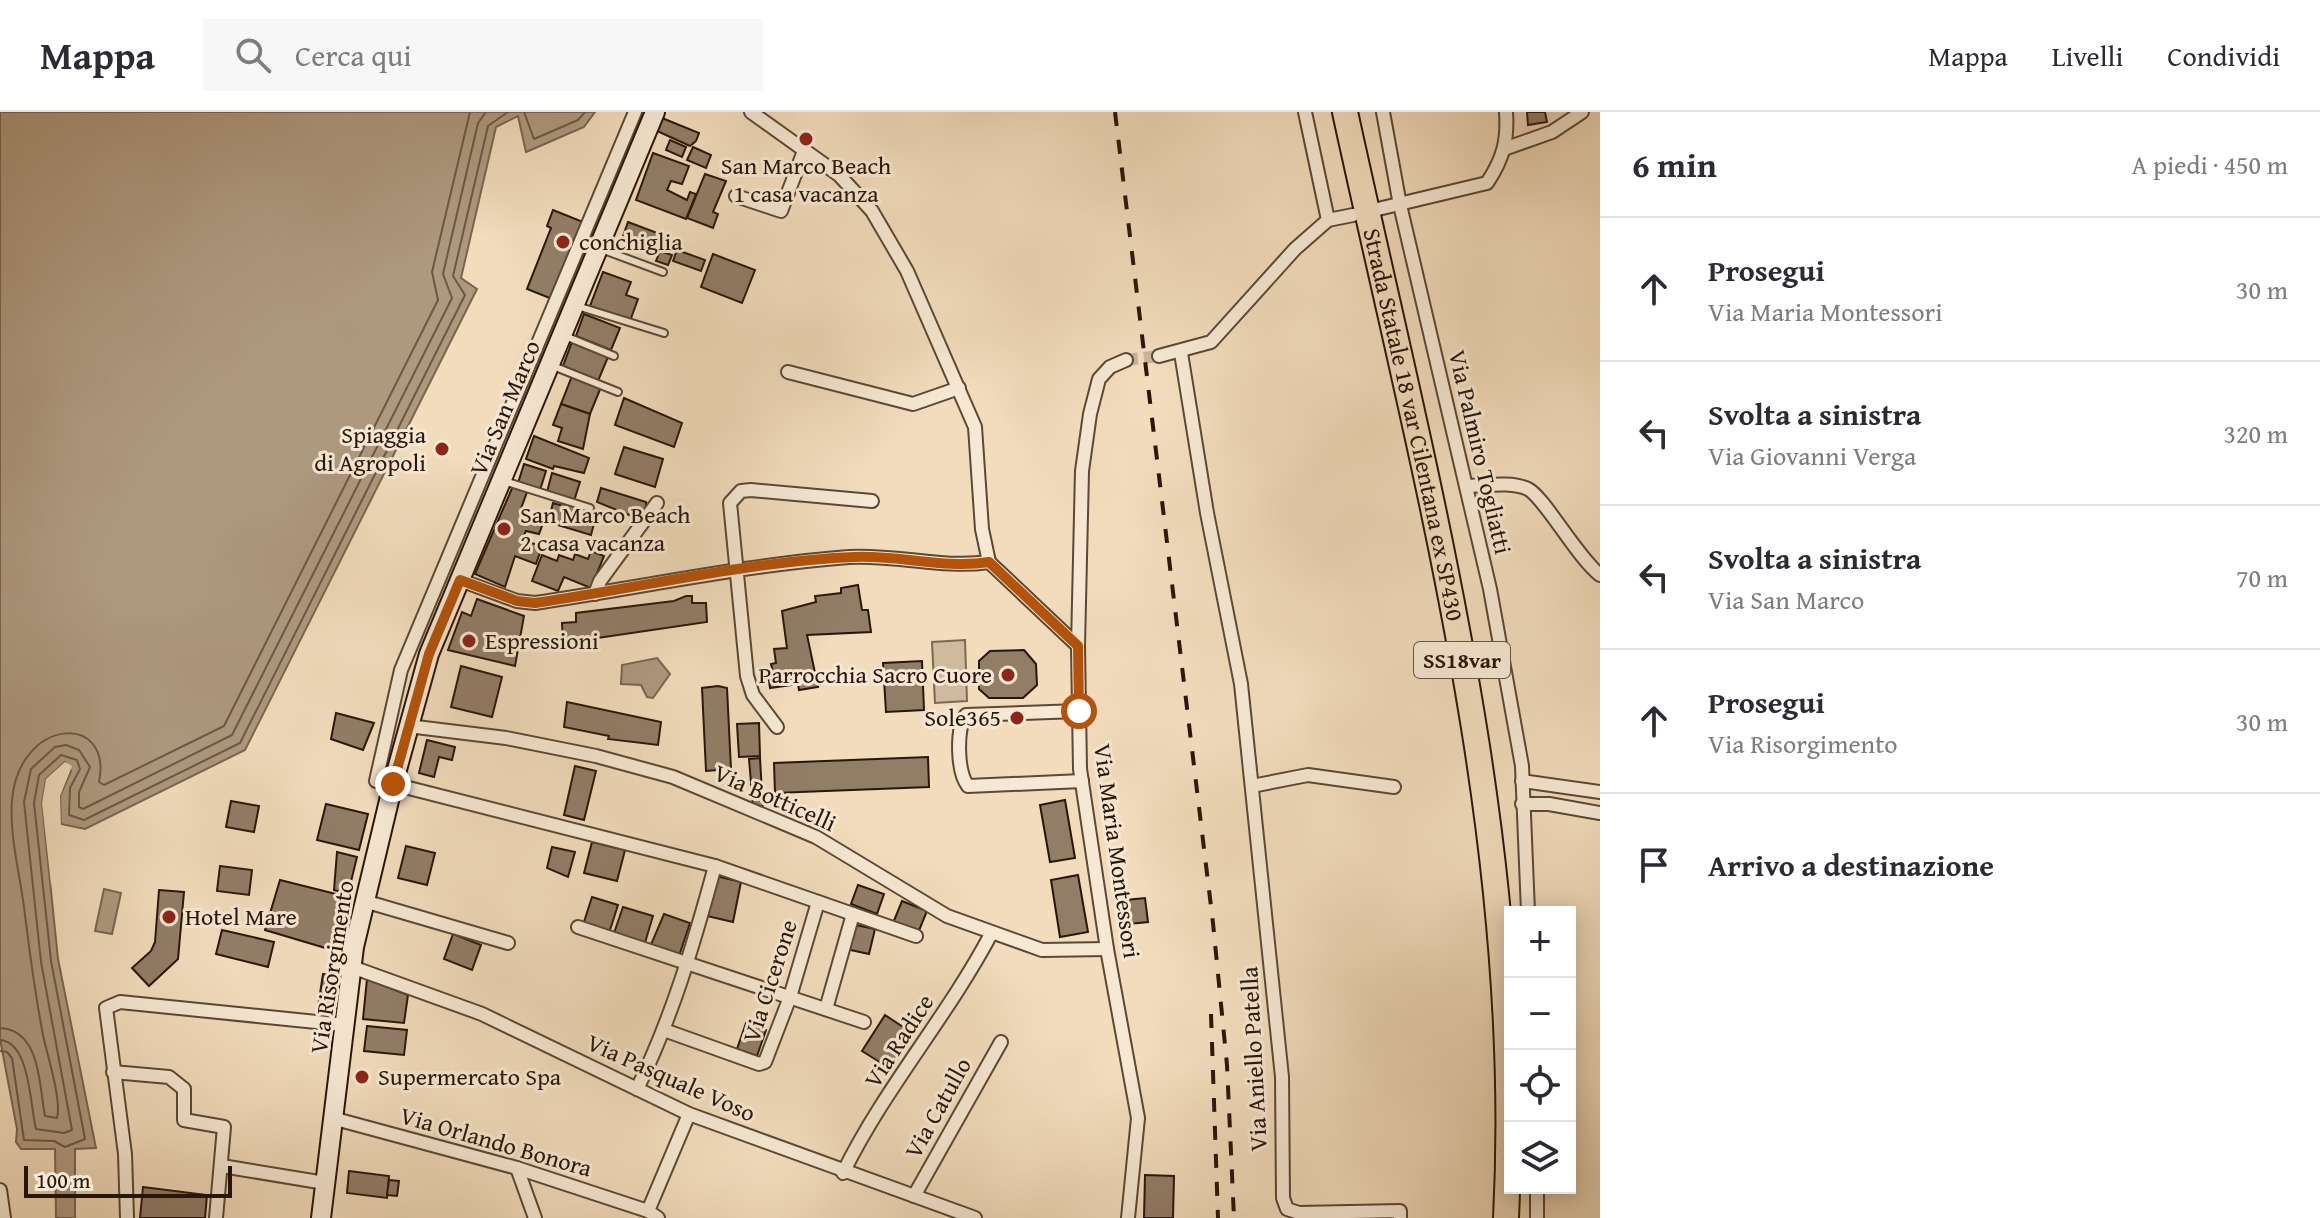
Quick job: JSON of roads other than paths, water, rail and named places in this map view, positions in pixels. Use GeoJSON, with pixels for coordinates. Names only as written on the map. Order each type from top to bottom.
{"type":"FeatureCollection","features":[{"type":"Feature","properties":{"kind":"highway","name":"Strada Statale 18 var Cilentana ex SP430"},"geometry":{"type":"LineString","coordinates":[[1345,112],[1451,605],[1485,799],[1499,931],[1506,1045],[1506,1218]]}},
{"type":"Feature","properties":{"kind":"main road","name":"Via San Marco"},"geometry":{"type":"LineString","coordinates":[[408,726],[429,654],[655,112]]}},
{"type":"Feature","properties":{"kind":"main road","name":"Via Risorgimento"},"geometry":{"type":"LineString","coordinates":[[321,1218],[352,967],[384,782],[408,726]]}},
{"type":"Feature","properties":{"kind":"street"},"geometry":{"type":"LineString","coordinates":[[635,112],[401,670],[384,782],[715,866],[916,936]]}},
{"type":"Feature","properties":{"kind":"street"},"geometry":{"type":"LineString","coordinates":[[751,112],[839,175],[872,211],[907,271],[975,427],[982,529],[989,562],[1078,646]]}},
{"type":"Feature","properties":{"kind":"street"},"geometry":{"type":"LineString","coordinates":[[1305,112],[1328,220]]}},
{"type":"Feature","properties":{"kind":"street","name":"Via Palmiro Togliatti"},"geometry":{"type":"LineString","coordinates":[[1383,112],[1400,205],[1490,589],[1522,781],[1528,906]]}},
{"type":"Feature","properties":{"kind":"street"},"geometry":{"type":"LineString","coordinates":[[1378,209],[1487,183],[1504,149],[1506,112]]}},
{"type":"Feature","properties":{"kind":"street"},"geometry":{"type":"LineString","coordinates":[[1504,149],[1552,132],[1582,112]]}},
{"type":"Feature","properties":{"kind":"street"},"geometry":{"type":"LineString","coordinates":[[736,196],[781,211],[804,151]]}},
{"type":"Feature","properties":{"kind":"street"},"geometry":{"type":"LineString","coordinates":[[1159,356],[1181,353],[1211,342],[1295,249],[1328,220],[1353,215]]}},
{"type":"Feature","properties":{"kind":"street","name":"Via Aniello Patella"},"geometry":{"type":"LineString","coordinates":[[1181,353],[1207,513],[1241,684],[1282,1077],[1283,1198],[1287,1209],[1299,1213],[1400,1211],[1400,1218]]}},
{"type":"Feature","properties":{"kind":"street","name":"Via Maria Montessori"},"geometry":{"type":"LineString","coordinates":[[1126,360],[1110,367],[1099,379],[1090,414],[1082,471],[1078,646],[1082,781],[1107,949],[1138,1118],[1128,1218]]}},
{"type":"Feature","properties":{"kind":"street"},"geometry":{"type":"LineString","coordinates":[[788,372],[913,404],[959,388]]}},
{"type":"Feature","properties":{"kind":"street"},"geometry":{"type":"LineString","coordinates":[[1466,486],[1530,489],[1574,550],[1600,575]]}},
{"type":"Feature","properties":{"kind":"street"},"geometry":{"type":"LineString","coordinates":[[777,727],[753,695],[747,676],[730,503],[741,491],[872,501]]}},
{"type":"Feature","properties":{"kind":"street"},"geometry":{"type":"LineString","coordinates":[[595,594],[600,581],[657,503]]}},
{"type":"Feature","properties":{"kind":"street"},"geometry":{"type":"LineString","coordinates":[[460,580],[517,601],[535,603],[736,571],[855,557],[897,556],[969,565],[989,562]]}},
{"type":"Feature","properties":{"kind":"street"},"geometry":{"type":"LineString","coordinates":[[1079,711],[966,715],[960,723],[962,778],[968,786],[980,787],[1005,782],[1082,781]]}},
{"type":"Feature","properties":{"kind":"street","name":"Via Botticelli"},"geometry":{"type":"LineString","coordinates":[[408,726],[521,741],[596,756],[673,777],[816,837],[947,916],[991,934],[1042,950],[1107,949]]}},
{"type":"Feature","properties":{"kind":"street"},"geometry":{"type":"LineString","coordinates":[[1252,786],[1308,775],[1394,787]]}},
{"type":"Feature","properties":{"kind":"street"},"geometry":{"type":"LineString","coordinates":[[1522,781],[1600,792]]}},
{"type":"Feature","properties":{"kind":"street"},"geometry":{"type":"LineString","coordinates":[[1522,804],[1549,804],[1600,813]]}},
{"type":"Feature","properties":{"kind":"street"},"geometry":{"type":"LineString","coordinates":[[637,1089],[664,1030],[688,963],[715,866]]}},
{"type":"Feature","properties":{"kind":"street"},"geometry":{"type":"LineString","coordinates":[[364,901],[508,943]]}},
{"type":"Feature","properties":{"kind":"street","name":"Via Cicerone"},"geometry":{"type":"LineString","coordinates":[[664,1030],[759,1064],[770,1057],[818,902]]}},
{"type":"Feature","properties":{"kind":"street"},"geometry":{"type":"LineString","coordinates":[[826,1009],[853,914]]}},
{"type":"Feature","properties":{"kind":"street"},"geometry":{"type":"LineString","coordinates":[[578,927],[864,1022]]}},
{"type":"Feature","properties":{"kind":"street","name":"Via Radice"},"geometry":{"type":"LineString","coordinates":[[843,1173],[860,1140],[941,1018],[991,934]]}},
{"type":"Feature","properties":{"kind":"street","name":"Via Pasquale Voso"},"geometry":{"type":"LineString","coordinates":[[352,967],[482,1014],[689,1114],[843,1173],[975,1218]]}},
{"type":"Feature","properties":{"kind":"street"},"geometry":{"type":"LineString","coordinates":[[127,1218],[125,1154],[106,1008],[120,1002],[346,1025]]}},
{"type":"Feature","properties":{"kind":"street","name":"Via Catullo"},"geometry":{"type":"LineString","coordinates":[[914,1196],[1001,1042]]}},
{"type":"Feature","properties":{"kind":"street"},"geometry":{"type":"LineString","coordinates":[[113,1072],[169,1077],[181,1083],[184,1120],[224,1127],[216,1218]]}},
{"type":"Feature","properties":{"kind":"street"},"geometry":{"type":"LineString","coordinates":[[653,1214],[689,1114]]}},
{"type":"Feature","properties":{"kind":"street","name":"Via Orlando Bonora"},"geometry":{"type":"LineString","coordinates":[[332,1118],[517,1168],[653,1214]]}},
{"type":"Feature","properties":{"kind":"street"},"geometry":{"type":"LineString","coordinates":[[222,1166],[325,1183]]}},
{"type":"Feature","properties":{"kind":"street"},"geometry":{"type":"LineString","coordinates":[[517,1168],[535,1218]]}},
{"type":"Feature","properties":{"kind":"street"},"geometry":{"type":"LineString","coordinates":[[0,1190],[2,1212]]}},
{"type":"Feature","properties":{"kind":"street"},"geometry":{"type":"LineString","coordinates":[[1537,1194],[1537,1218]]}},
{"type":"Feature","properties":{"kind":"lane"},"geometry":{"type":"LineString","coordinates":[[598,248],[663,272]]}},
{"type":"Feature","properties":{"kind":"lane"},"geometry":{"type":"LineString","coordinates":[[573,305],[664,333]]}},
{"type":"Feature","properties":{"kind":"lane"},"geometry":{"type":"LineString","coordinates":[[561,335],[614,356]]}},
{"type":"Feature","properties":{"kind":"lane"},"geometry":{"type":"LineString","coordinates":[[550,365],[618,392]]}},
{"type":"Feature","properties":{"kind":"lane"},"geometry":{"type":"LineString","coordinates":[[501,480],[590,508]]}},
{"type":"Feature","properties":{"kind":"water"},"geometry":{"type":"Polygon","coordinates":[[[0,112],[595,112],[584,127],[526,152],[518,116],[496,127],[461,278],[477,289],[245,750],[85,829],[61,824],[60,796],[71,771],[65,762],[46,779],[42,803],[58,959],[96,1148],[75,1149],[75,1218],[56,1218],[55,1149],[21,1149],[16,1142],[17,1129],[0,1039],[0,112]]]}},
{"type":"Feature","properties":{"kind":"water"},"geometry":{"type":"Polygon","coordinates":[[[657,658],[670,674],[653,698],[647,697],[641,685],[621,684],[622,665],[657,658]]]}},
{"type":"Feature","properties":{"kind":"water"},"geometry":{"type":"Polygon","coordinates":[[[104,889],[121,893],[112,934],[95,931],[104,889]]]}},
{"type":"Feature","properties":{"kind":"tunnel"},"geometry":{"type":"LineString","coordinates":[[1126,360],[1159,356]]}},
{"type":"Feature","properties":{"kind":"railway"},"geometry":{"type":"LineString","coordinates":[[1115,112],[1213,923],[1227,1065],[1234,1218]]}},
{"type":"Feature","properties":{"kind":"railway"},"geometry":{"type":"LineString","coordinates":[[1211,1014],[1218,1218]]}},
{"type":"Feature","properties":{"kind":"place","name":"San Marco Beach 1 casa vacanza"},"geometry":{"type":"Point","coordinates":[806,139]}},
{"type":"Feature","properties":{"kind":"place","name":"conchiglia"},"geometry":{"type":"Point","coordinates":[563,242]}},
{"type":"Feature","properties":{"kind":"place","name":"Spiaggia di Agropoli"},"geometry":{"type":"Point","coordinates":[442,449]}},
{"type":"Feature","properties":{"kind":"place","name":"San Marco Beach 2 casa vacanza"},"geometry":{"type":"Point","coordinates":[504,529]}},
{"type":"Feature","properties":{"kind":"place","name":"Espressioni"},"geometry":{"type":"Point","coordinates":[469,641]}},
{"type":"Feature","properties":{"kind":"place","name":"Parrocchia Sacro Cuore"},"geometry":{"type":"Point","coordinates":[1008,675]}},
{"type":"Feature","properties":{"kind":"place","name":"Sole365"},"geometry":{"type":"Point","coordinates":[1017,718]}},
{"type":"Feature","properties":{"kind":"place","name":"Hotel Mare"},"geometry":{"type":"Point","coordinates":[169,917]}},
{"type":"Feature","properties":{"kind":"place","name":"Supermercato Spa"},"geometry":{"type":"Point","coordinates":[362,1077]}}]}
